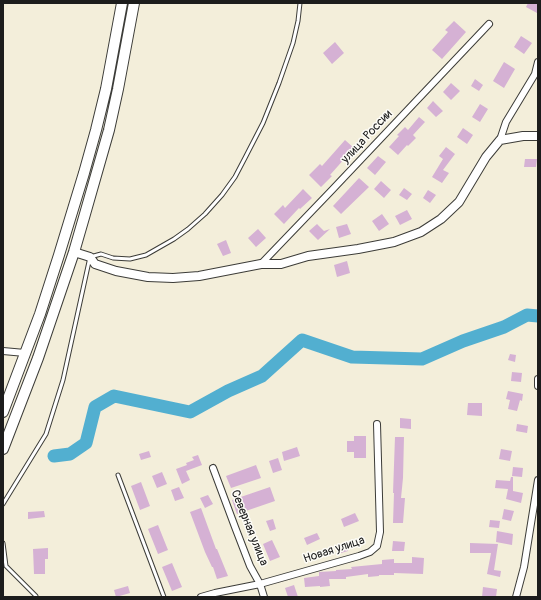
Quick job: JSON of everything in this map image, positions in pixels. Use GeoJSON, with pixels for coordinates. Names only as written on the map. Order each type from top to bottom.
{"type":"FeatureCollection","features":[{"type":"Feature","properties":{"kind":"main road"},"geometry":{"type":"LineString","coordinates":[[3,412],[40,314],[96,130],[106,89],[122,3]]}},
{"type":"Feature","properties":{"kind":"main road"},"geometry":{"type":"LineString","coordinates":[[3,449],[38,358],[74,252],[87,208],[109,130],[134,3]]}},
{"type":"Feature","properties":{"kind":"street","name":"улица России"},"geometry":{"type":"LineString","coordinates":[[261,264],[489,24]]}},
{"type":"Feature","properties":{"kind":"street"},"geometry":{"type":"LineString","coordinates":[[74,252],[90,257],[95,264],[116,271],[148,277],[172,278],[199,276],[261,264],[281,264],[308,256],[394,242],[421,232],[441,219],[459,202],[486,157],[500,140],[506,122],[535,74],[538,62]]}},
{"type":"Feature","properties":{"kind":"street"},"geometry":{"type":"LineString","coordinates":[[500,140],[522,136],[538,136]]}},
{"type":"Feature","properties":{"kind":"street"},"geometry":{"type":"LineString","coordinates":[[3,351],[25,353]]}},
{"type":"Feature","properties":{"kind":"street"},"geometry":{"type":"LineString","coordinates":[[538,379],[538,386]]}},
{"type":"Feature","properties":{"kind":"street","name":"Новая улица"},"geometry":{"type":"LineString","coordinates":[[201,597],[260,584],[359,556],[370,552],[377,546],[380,532],[377,424]]}},
{"type":"Feature","properties":{"kind":"street","name":"Северная улица"},"geometry":{"type":"LineString","coordinates":[[213,468],[234,527],[250,566],[260,584],[264,597]]}},
{"type":"Feature","properties":{"kind":"street"},"geometry":{"type":"LineString","coordinates":[[516,597],[524,567],[538,480]]}},
{"type":"Feature","properties":{"kind":"lane"},"geometry":{"type":"LineString","coordinates":[[3,504],[46,434],[63,380],[90,257],[101,254],[113,258],[130,259],[146,255],[188,229],[222,196],[235,177],[263,123],[280,83],[293,43],[298,21],[298,4]]}},
{"type":"Feature","properties":{"kind":"lane"},"geometry":{"type":"LineString","coordinates":[[118,475],[164,597]]}},
{"type":"Feature","properties":{"kind":"lane"},"geometry":{"type":"LineString","coordinates":[[3,543],[6,566],[36,597]]}},
{"type":"Feature","properties":{"kind":"building"},"geometry":{"type":"Polygon","coordinates":[[[528,3],[538,3],[537,13],[526,7],[528,3]]]}},
{"type":"Feature","properties":{"kind":"building"},"geometry":{"type":"Polygon","coordinates":[[[454,21],[466,32],[442,59],[432,50],[448,32],[445,30],[454,21]]]}},
{"type":"Feature","properties":{"kind":"building"},"geometry":{"type":"Polygon","coordinates":[[[521,36],[532,43],[524,54],[514,47],[521,36]]]}},
{"type":"Feature","properties":{"kind":"building"},"geometry":{"type":"Polygon","coordinates":[[[335,42],[344,53],[332,64],[323,53],[335,42]]]}},
{"type":"Feature","properties":{"kind":"building"},"geometry":{"type":"Polygon","coordinates":[[[504,62],[515,69],[504,88],[493,81],[504,62]]]}},
{"type":"Feature","properties":{"kind":"building"},"geometry":{"type":"Polygon","coordinates":[[[475,79],[483,85],[479,91],[471,86],[475,79]]]}},
{"type":"Feature","properties":{"kind":"building"},"geometry":{"type":"Polygon","coordinates":[[[451,83],[460,91],[451,100],[443,92],[451,83]]]}},
{"type":"Feature","properties":{"kind":"building"},"geometry":{"type":"Polygon","coordinates":[[[433,101],[443,111],[436,117],[427,108],[433,101]]]}},
{"type":"Feature","properties":{"kind":"building"},"geometry":{"type":"Polygon","coordinates":[[[480,104],[488,109],[480,122],[472,117],[480,104]]]}},
{"type":"Feature","properties":{"kind":"building"},"geometry":{"type":"Polygon","coordinates":[[[419,117],[425,122],[413,135],[416,138],[398,155],[389,147],[399,136],[397,135],[405,127],[408,130],[419,117]]]}},
{"type":"Feature","properties":{"kind":"building"},"geometry":{"type":"Polygon","coordinates":[[[463,128],[473,135],[467,144],[457,137],[463,128]]]}},
{"type":"Feature","properties":{"kind":"building"},"geometry":{"type":"Polygon","coordinates":[[[345,140],[355,149],[347,158],[346,157],[330,175],[332,176],[321,187],[309,175],[320,164],[322,166],[345,140]]]}},
{"type":"Feature","properties":{"kind":"building"},"geometry":{"type":"Polygon","coordinates":[[[446,147],[455,154],[443,170],[449,173],[442,183],[432,177],[443,159],[439,156],[446,147]]]}},
{"type":"Feature","properties":{"kind":"building"},"geometry":{"type":"Polygon","coordinates":[[[378,156],[386,162],[375,175],[367,168],[378,156]]]}},
{"type":"Feature","properties":{"kind":"building"},"geometry":{"type":"Polygon","coordinates":[[[525,159],[537,159],[536,167],[524,167],[525,159]]]}},
{"type":"Feature","properties":{"kind":"building"},"geometry":{"type":"Polygon","coordinates":[[[359,178],[369,187],[341,214],[333,206],[359,178]]]}},
{"type":"Feature","properties":{"kind":"building"},"geometry":{"type":"Polygon","coordinates":[[[381,181],[391,190],[384,198],[374,189],[381,181]]]}},
{"type":"Feature","properties":{"kind":"building"},"geometry":{"type":"Polygon","coordinates":[[[404,188],[412,194],[407,200],[399,195],[404,188]]]}},
{"type":"Feature","properties":{"kind":"building"},"geometry":{"type":"Polygon","coordinates":[[[303,189],[312,198],[300,209],[299,208],[284,224],[274,214],[283,205],[285,208],[303,189]]]}},
{"type":"Feature","properties":{"kind":"building"},"geometry":{"type":"Polygon","coordinates":[[[428,190],[436,195],[430,203],[423,198],[428,190]]]}},
{"type":"Feature","properties":{"kind":"building"},"geometry":{"type":"Polygon","coordinates":[[[407,210],[412,219],[400,225],[395,216],[407,210]]]}},
{"type":"Feature","properties":{"kind":"building"},"geometry":{"type":"Polygon","coordinates":[[[382,214],[389,224],[379,231],[372,221],[382,214]]]}},
{"type":"Feature","properties":{"kind":"building"},"geometry":{"type":"Polygon","coordinates":[[[317,224],[324,231],[330,229],[318,240],[309,231],[317,224]]]}},
{"type":"Feature","properties":{"kind":"building"},"geometry":{"type":"Polygon","coordinates":[[[347,224],[351,234],[339,238],[336,227],[347,224]]]}},
{"type":"Feature","properties":{"kind":"building"},"geometry":{"type":"Polygon","coordinates":[[[258,229],[266,238],[256,247],[248,238],[258,229]]]}},
{"type":"Feature","properties":{"kind":"building"},"geometry":{"type":"Polygon","coordinates":[[[226,240],[231,253],[223,256],[217,244],[226,240]]]}},
{"type":"Feature","properties":{"kind":"building"},"geometry":{"type":"Polygon","coordinates":[[[347,261],[350,273],[337,277],[334,265],[347,261]]]}},
{"type":"Feature","properties":{"kind":"building"},"geometry":{"type":"Polygon","coordinates":[[[510,354],[516,355],[515,362],[508,360],[510,354]]]}},
{"type":"Feature","properties":{"kind":"building"},"geometry":{"type":"Polygon","coordinates":[[[512,372],[522,373],[521,382],[511,381],[512,372]]]}},
{"type":"Feature","properties":{"kind":"building"},"geometry":{"type":"Polygon","coordinates":[[[508,391],[523,394],[522,401],[520,400],[517,411],[508,409],[510,400],[506,399],[508,391]]]}},
{"type":"Feature","properties":{"kind":"building"},"geometry":{"type":"Polygon","coordinates":[[[468,403],[482,403],[482,416],[467,415],[468,403]]]}},
{"type":"Feature","properties":{"kind":"building"},"geometry":{"type":"Polygon","coordinates":[[[400,418],[411,419],[411,429],[400,428],[400,418]]]}},
{"type":"Feature","properties":{"kind":"building"},"geometry":{"type":"Polygon","coordinates":[[[517,424],[528,426],[527,433],[516,431],[517,424]]]}},
{"type":"Feature","properties":{"kind":"building"},"geometry":{"type":"Polygon","coordinates":[[[354,436],[366,436],[366,458],[354,458],[354,452],[347,452],[347,441],[354,441],[354,436]]]}},
{"type":"Feature","properties":{"kind":"building"},"geometry":{"type":"Polygon","coordinates":[[[395,437],[404,437],[401,498],[405,498],[403,523],[393,523],[395,437]]]}},
{"type":"Feature","properties":{"kind":"building"},"geometry":{"type":"Polygon","coordinates":[[[297,447],[300,456],[284,461],[282,452],[297,447]]]}},
{"type":"Feature","properties":{"kind":"building"},"geometry":{"type":"Polygon","coordinates":[[[501,449],[512,451],[510,461],[499,459],[501,449]]]}},
{"type":"Feature","properties":{"kind":"building"},"geometry":{"type":"Polygon","coordinates":[[[149,451],[151,457],[141,460],[139,454],[149,451]]]}},
{"type":"Feature","properties":{"kind":"building"},"geometry":{"type":"Polygon","coordinates":[[[198,455],[202,465],[186,471],[190,480],[182,484],[176,469],[187,465],[186,463],[194,460],[192,457],[198,455]]]}},
{"type":"Feature","properties":{"kind":"building"},"geometry":{"type":"Polygon","coordinates":[[[278,458],[282,470],[273,473],[269,461],[278,458]]]}},
{"type":"Feature","properties":{"kind":"building"},"geometry":{"type":"Polygon","coordinates":[[[256,465],[261,478],[231,488],[226,476],[256,465]]]}},
{"type":"Feature","properties":{"kind":"building"},"geometry":{"type":"Polygon","coordinates":[[[513,467],[523,468],[522,477],[512,476],[513,467]]]}},
{"type":"Feature","properties":{"kind":"building"},"geometry":{"type":"Polygon","coordinates":[[[162,472],[167,484],[157,488],[152,476],[162,472]]]}},
{"type":"Feature","properties":{"kind":"building"},"geometry":{"type":"Polygon","coordinates":[[[511,477],[513,477],[513,491],[523,493],[521,503],[506,499],[508,489],[495,488],[496,480],[510,481],[511,477]]]}},
{"type":"Feature","properties":{"kind":"building"},"geometry":{"type":"Polygon","coordinates":[[[141,482],[150,506],[140,510],[131,486],[141,482]]]}},
{"type":"Feature","properties":{"kind":"building"},"geometry":{"type":"Polygon","coordinates":[[[179,487],[184,498],[175,501],[171,490],[179,487]]]}},
{"type":"Feature","properties":{"kind":"building"},"geometry":{"type":"Polygon","coordinates":[[[270,487],[275,501],[237,514],[232,500],[270,487]]]}},
{"type":"Feature","properties":{"kind":"building"},"geometry":{"type":"Polygon","coordinates":[[[208,495],[213,504],[205,508],[200,498],[208,495]]]}},
{"type":"Feature","properties":{"kind":"building"},"geometry":{"type":"Polygon","coordinates":[[[201,508],[228,576],[217,579],[213,567],[205,552],[190,512],[201,508]]]}},
{"type":"Feature","properties":{"kind":"building"},"geometry":{"type":"Polygon","coordinates":[[[504,509],[514,511],[511,521],[502,519],[504,509]]]}},
{"type":"Feature","properties":{"kind":"building"},"geometry":{"type":"Polygon","coordinates":[[[44,511],[45,517],[28,519],[28,512],[44,511]]]}},
{"type":"Feature","properties":{"kind":"building"},"geometry":{"type":"Polygon","coordinates":[[[355,513],[359,521],[344,527],[341,519],[355,513]]]}},
{"type":"Feature","properties":{"kind":"building"},"geometry":{"type":"Polygon","coordinates":[[[273,519],[276,529],[270,531],[266,521],[273,519]]]}},
{"type":"Feature","properties":{"kind":"building"},"geometry":{"type":"Polygon","coordinates":[[[490,520],[500,521],[499,528],[489,527],[490,520]]]}},
{"type":"Feature","properties":{"kind":"building"},"geometry":{"type":"Polygon","coordinates":[[[158,525],[168,550],[158,554],[148,529],[158,525]]]}},
{"type":"Feature","properties":{"kind":"building"},"geometry":{"type":"Polygon","coordinates":[[[497,531],[513,534],[512,545],[496,542],[497,531]]]}},
{"type":"Feature","properties":{"kind":"building"},"geometry":{"type":"Polygon","coordinates":[[[317,533],[320,539],[307,545],[304,538],[317,533]]]}},
{"type":"Feature","properties":{"kind":"building"},"geometry":{"type":"Polygon","coordinates":[[[272,540],[280,557],[270,561],[263,544],[272,540]]]}},
{"type":"Feature","properties":{"kind":"building"},"geometry":{"type":"Polygon","coordinates":[[[393,541],[405,542],[404,551],[392,551],[393,541]]]}},
{"type":"Feature","properties":{"kind":"building"},"geometry":{"type":"Polygon","coordinates":[[[470,543],[498,544],[494,570],[501,571],[500,577],[487,574],[491,553],[470,553],[470,543]]]}},
{"type":"Feature","properties":{"kind":"building"},"geometry":{"type":"Polygon","coordinates":[[[346,544],[348,551],[341,553],[339,546],[346,544]]]}},
{"type":"Feature","properties":{"kind":"building"},"geometry":{"type":"Polygon","coordinates":[[[48,548],[48,559],[45,559],[45,574],[34,574],[33,549],[48,548]]]}},
{"type":"Feature","properties":{"kind":"building"},"geometry":{"type":"Polygon","coordinates":[[[412,557],[424,558],[423,574],[394,573],[394,575],[368,577],[368,574],[346,577],[346,579],[329,579],[330,586],[305,587],[304,578],[319,576],[319,572],[382,564],[382,560],[394,559],[394,563],[412,563],[412,557]]]}},
{"type":"Feature","properties":{"kind":"building"},"geometry":{"type":"Polygon","coordinates":[[[172,563],[182,587],[172,591],[162,567],[172,563]]]}},
{"type":"Feature","properties":{"kind":"building"},"geometry":{"type":"Polygon","coordinates":[[[294,585],[298,597],[288,597],[285,588],[294,585]]]}},
{"type":"Feature","properties":{"kind":"building"},"geometry":{"type":"Polygon","coordinates":[[[128,586],[130,593],[116,597],[114,590],[128,586]]]}},
{"type":"Feature","properties":{"kind":"building"},"geometry":{"type":"Polygon","coordinates":[[[483,587],[497,589],[496,597],[482,597],[483,587]]]}},
{"type":"Feature","properties":{"kind":"waterway"},"geometry":{"type":"LineString","coordinates":[[54,456],[70,454],[86,443],[95,407],[114,396],[190,412],[228,391],[262,376],[302,340],[352,357],[422,359],[463,341],[504,327],[527,315],[538,316]]}}]}
